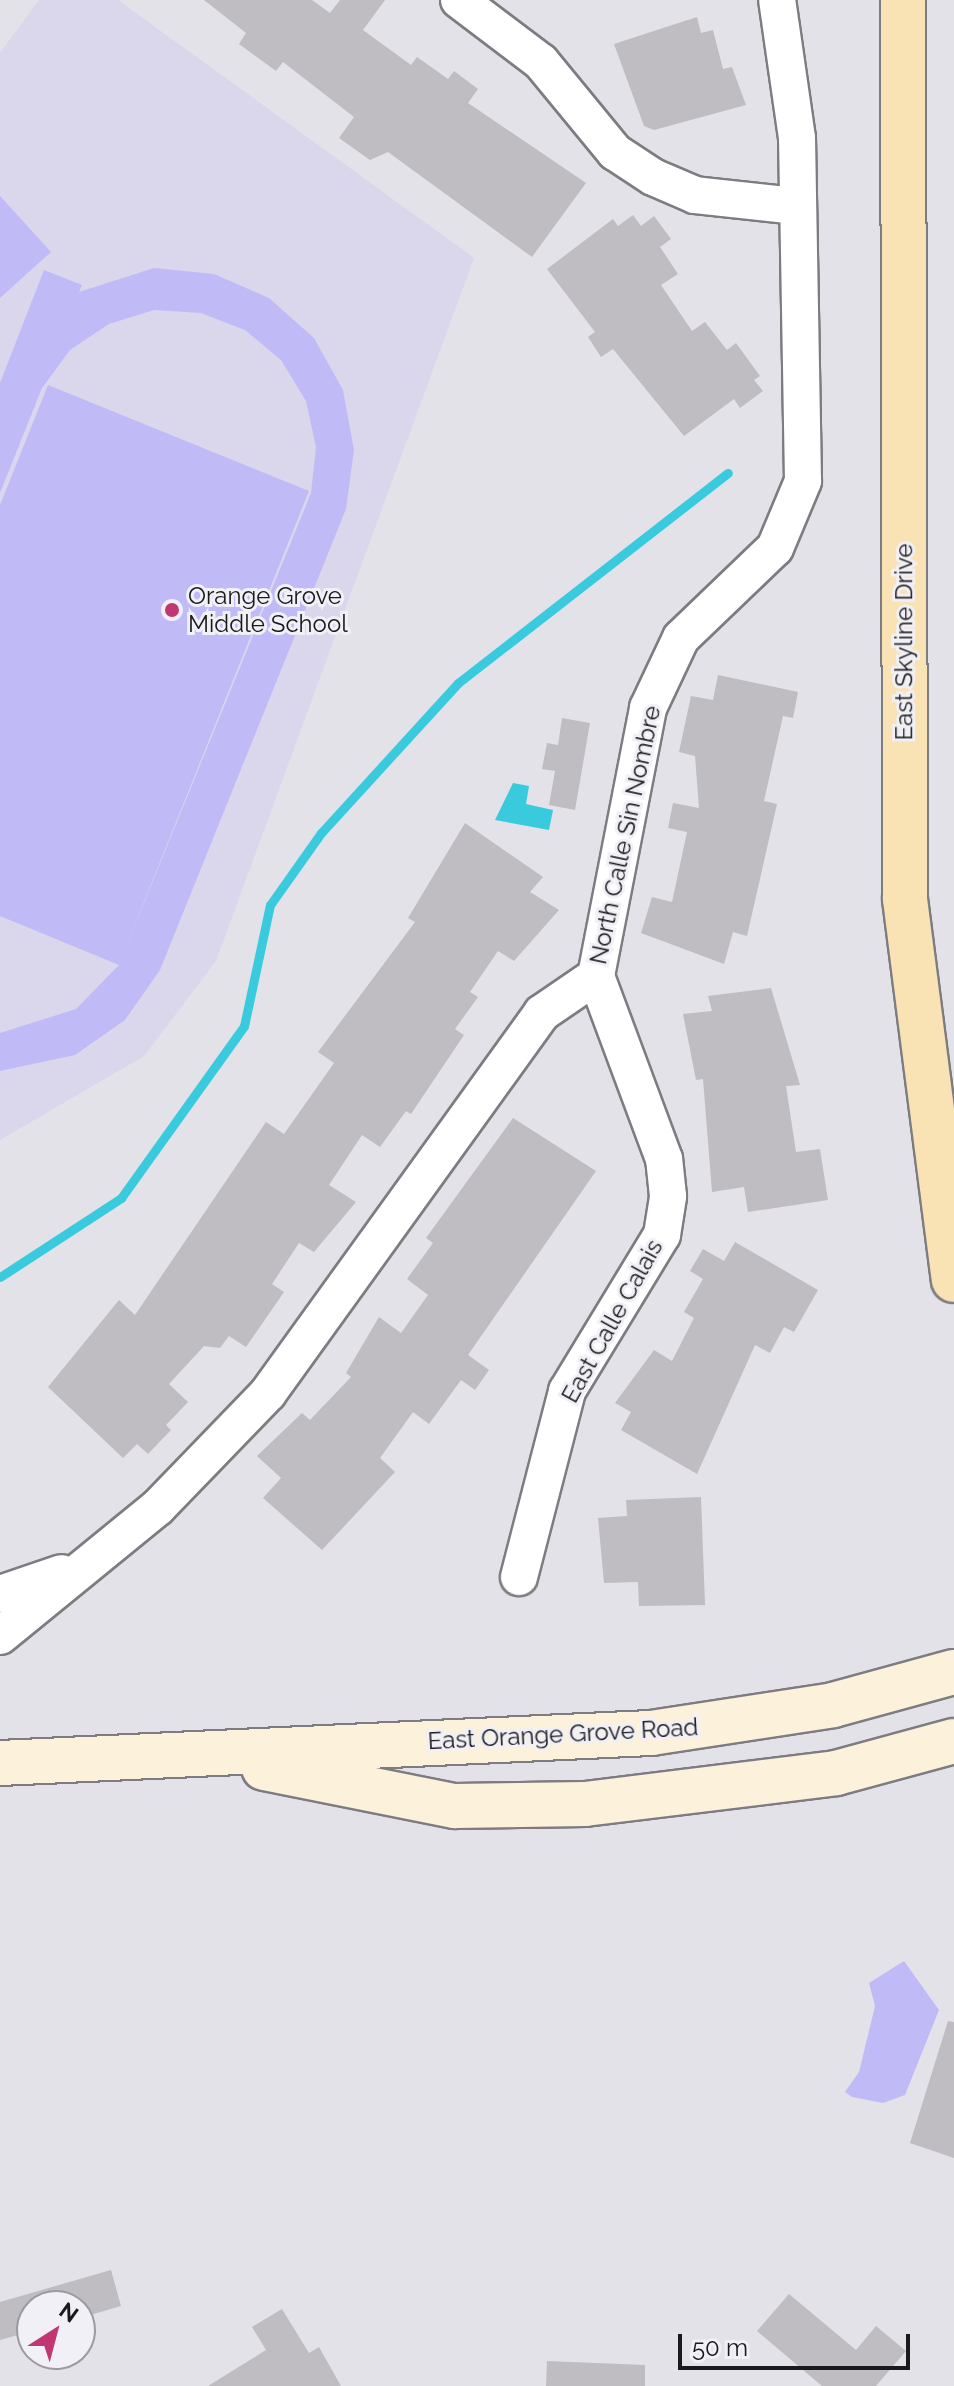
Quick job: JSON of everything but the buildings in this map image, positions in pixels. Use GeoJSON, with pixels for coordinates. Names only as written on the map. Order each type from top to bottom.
{"type":"FeatureCollection","features":[{"type":"Feature","properties":{"kind":"main road","name":"East Skyline Drive"},"geometry":{"type":"LineString","coordinates":[[903,0],[905,899],[954,1280]]}},
{"type":"Feature","properties":{"kind":"main road","name":"East Orange Grove Road"},"geometry":{"type":"LineString","coordinates":[[0,1763],[214,1759],[426,1741],[651,1733],[833,1705],[954,1672]]}},
{"type":"Feature","properties":{"kind":"main road","name":"East Orange Grove Road"},"geometry":{"type":"LineString","coordinates":[[214,1759],[455,1806],[585,1804],[836,1773],[954,1741]]}},
{"type":"Feature","properties":{"kind":"street"},"geometry":{"type":"LineString","coordinates":[[459,0],[541,62],[615,152],[653,177],[695,195],[797,206]]}},
{"type":"Feature","properties":{"kind":"street","name":"North Calle Sin Nombre"},"geometry":{"type":"LineString","coordinates":[[0,1636],[75,1569],[158,1507],[268,1393],[542,1013],[596,976],[648,708],[681,638],[775,548],[803,481],[797,138],[777,0]]}},
{"type":"Feature","properties":{"kind":"street","name":"East Calle Calais"},"geometry":{"type":"LineString","coordinates":[[519,1577],[567,1391],[662,1235],[668,1196],[664,1159],[596,976]]}},
{"type":"Feature","properties":{"kind":"street","name":"North Calle Sin Nombre"},"geometry":{"type":"LineString","coordinates":[[0,1594],[75,1569]]}},
{"type":"Feature","properties":{"kind":"street","name":"North Calle Sin Nombre"},"geometry":{"type":"LineString","coordinates":[[0,1658],[31,1641],[75,1569]]}},
{"type":"Feature","properties":{"kind":"shaded area","name":"Orange Grove Middle School"},"geometry":{"type":"Polygon","coordinates":[[[39,0],[118,0],[474,258],[216,961],[144,1056],[0,1140],[0,53],[39,0]]]}},
{"type":"Feature","properties":{"kind":"shaded area"},"geometry":{"type":"Polygon","coordinates":[[[0,196],[51,252],[0,298],[0,196]]]}},
{"type":"Feature","properties":{"kind":"shaded area"},"geometry":{"type":"Polygon","coordinates":[[[154,268],[214,274],[269,298],[314,338],[343,390],[354,450],[346,509],[160,970],[125,1020],[75,1055],[0,1071],[0,1033],[76,1009],[119,965],[0,916],[0,505],[48,385],[309,491],[119,964],[311,493],[316,447],[306,401],[281,360],[245,330],[201,313],[154,310],[109,324],[70,350],[42,388],[0,493],[0,383],[44,270],[82,285],[79,292],[154,268]]]}},
{"type":"Feature","properties":{"kind":"shaded area"},"geometry":{"type":"Polygon","coordinates":[[[904,1961],[939,2010],[905,2095],[883,2103],[852,2097],[845,2092],[859,2072],[875,2006],[869,1983],[904,1961]]]}},
{"type":"Feature","properties":{"kind":"water"},"geometry":{"type":"Polygon","coordinates":[[[513,783],[529,786],[526,804],[553,810],[549,830],[495,820],[513,783]]]}},
{"type":"Feature","properties":{"kind":"waterway"},"geometry":{"type":"LineString","coordinates":[[0,1277],[121,1198],[244,1026],[270,905],[321,833],[458,683],[728,473]]}},
{"type":"Feature","properties":{"kind":"place","name":"Orange Grove Middle School"},"geometry":{"type":"Point","coordinates":[172,610]}}]}
